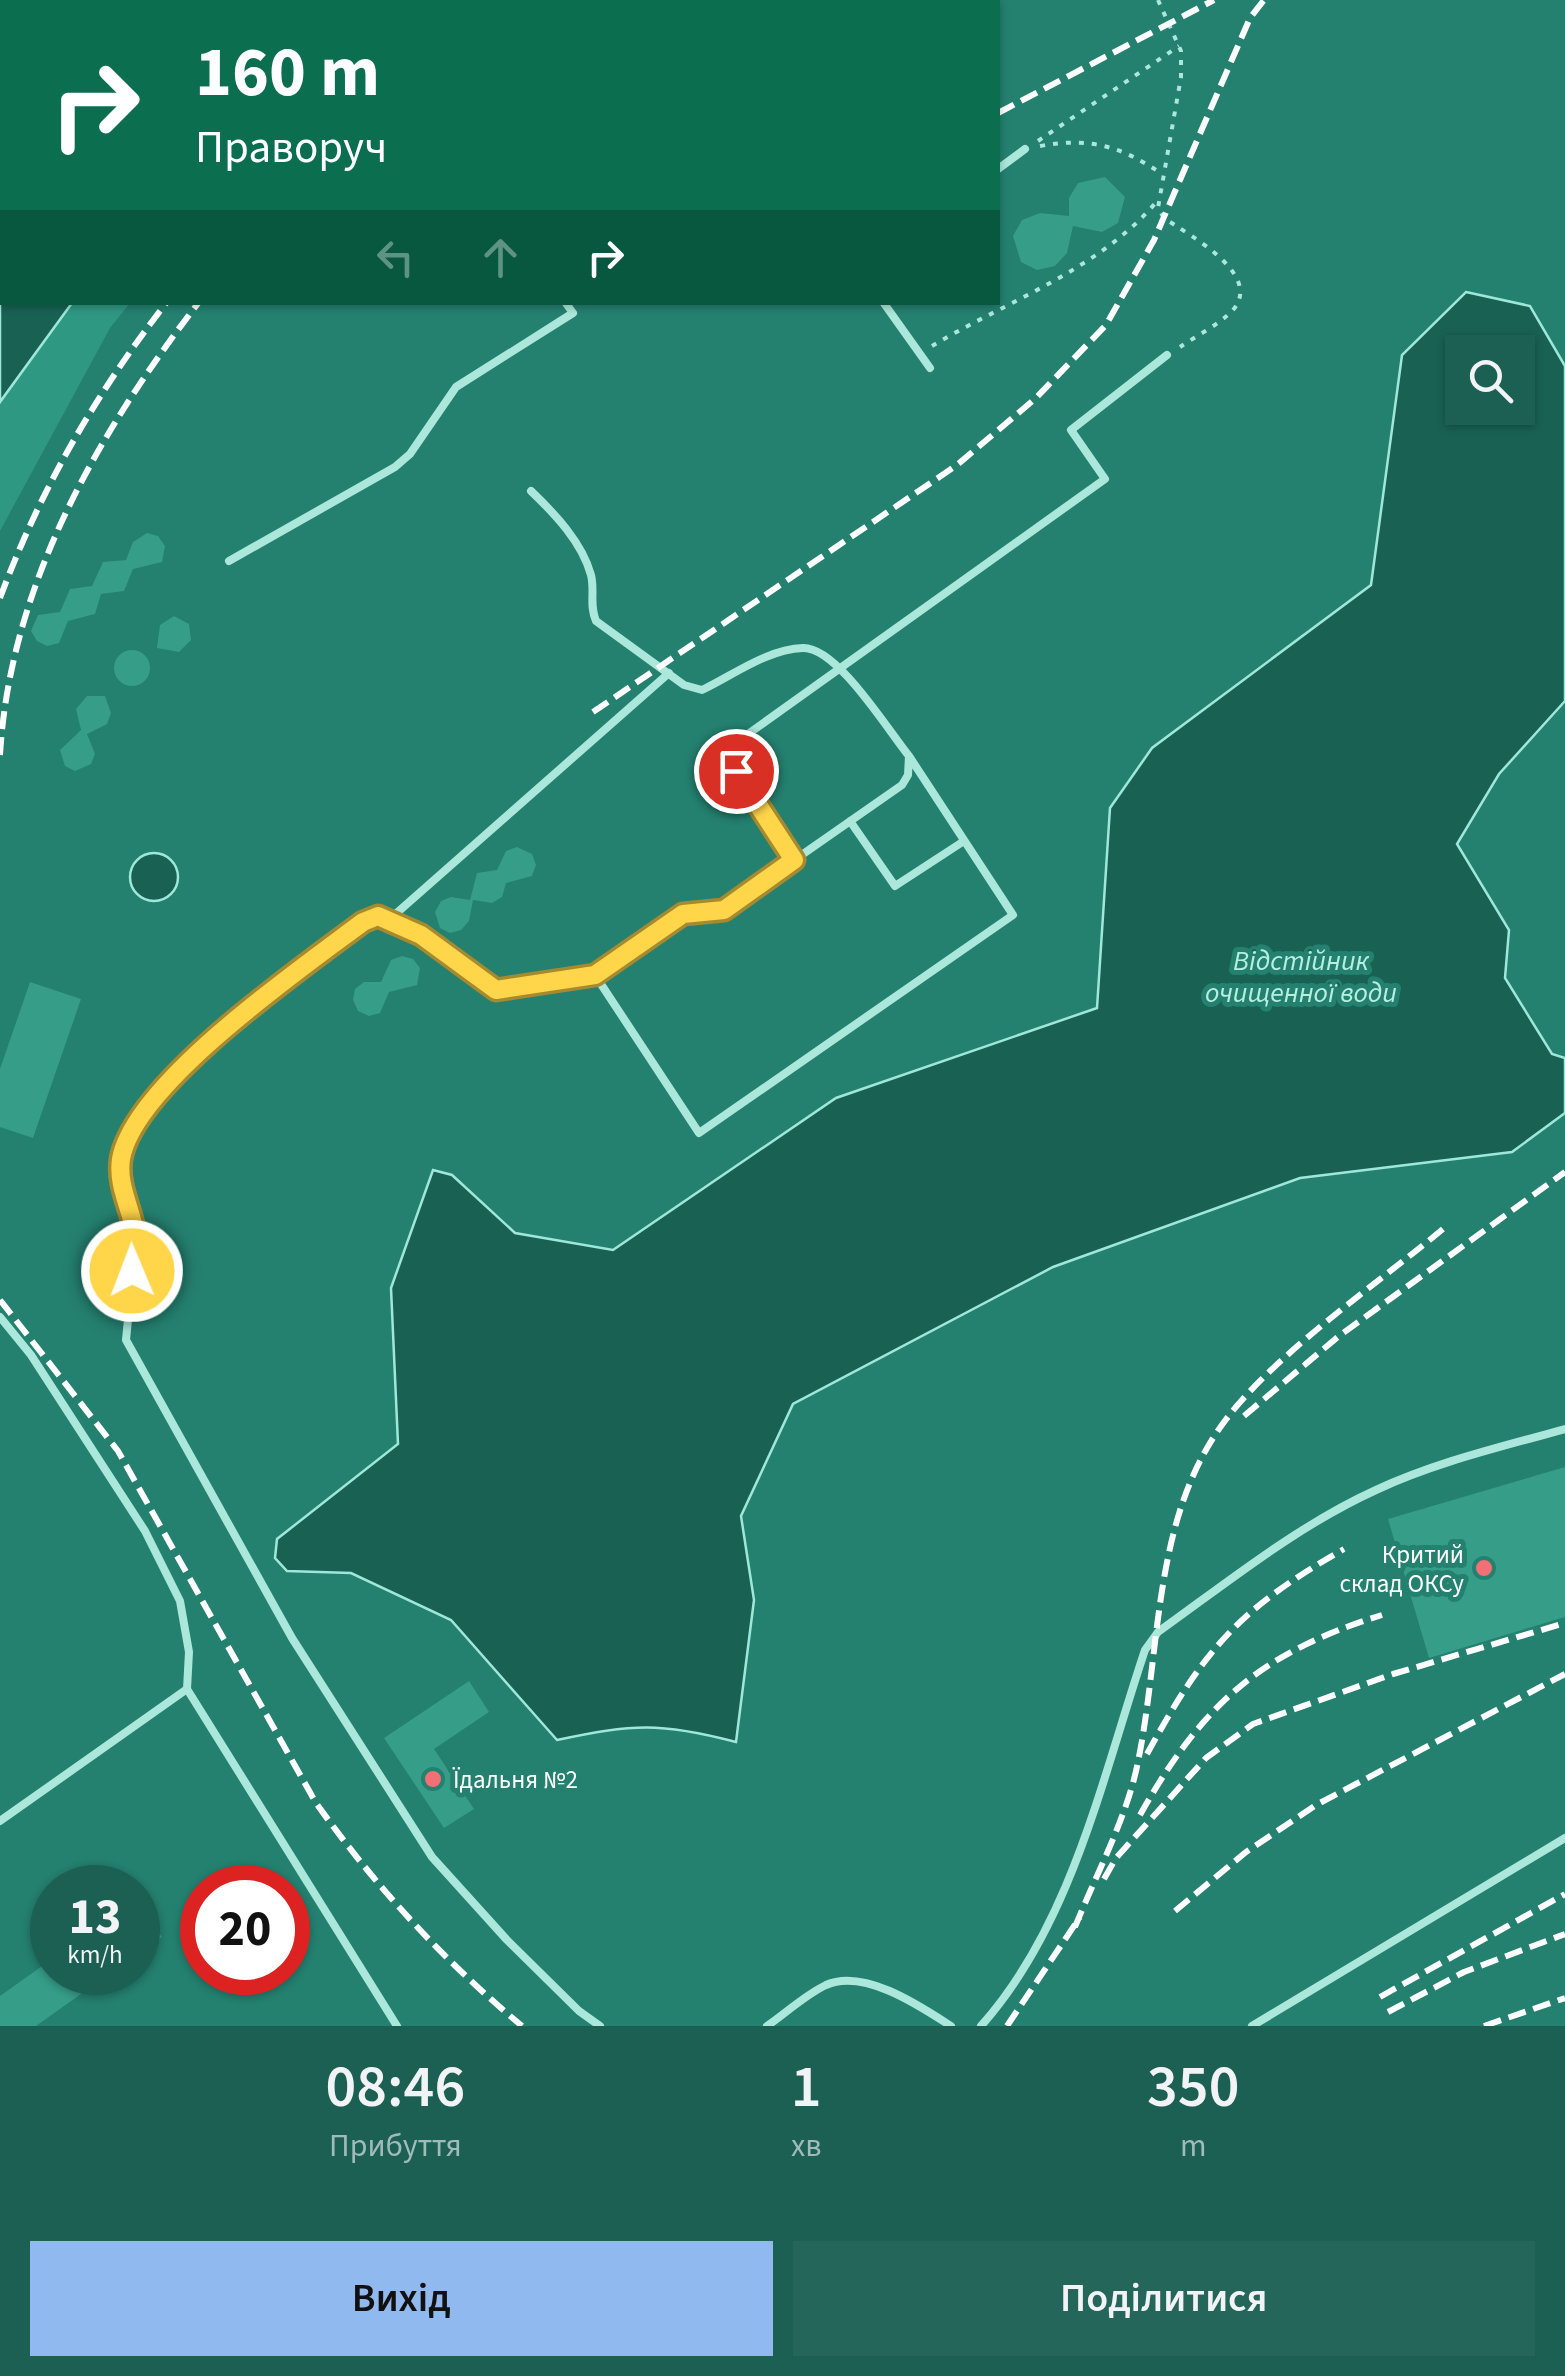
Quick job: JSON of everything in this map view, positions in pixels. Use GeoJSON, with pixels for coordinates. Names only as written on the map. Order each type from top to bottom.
{"type":"FeatureCollection","features":[{"type":"Feature","properties":{"kind":"lane"},"geometry":{"type":"LineString","coordinates":[[1000,168],[1026,149]]}},
{"type":"Feature","properties":{"kind":"lane"},"geometry":{"type":"LineString","coordinates":[[229,561],[396,466],[410,454],[456,387],[573,312],[567,305]]}},
{"type":"Feature","properties":{"kind":"lane"},"geometry":{"type":"LineString","coordinates":[[884,305],[930,368]]}},
{"type":"Feature","properties":{"kind":"lane"},"geometry":{"type":"LineString","coordinates":[[794,860],[736,771],[731,755],[734,744],[1105,478],[1071,430],[1168,355]]}},
{"type":"Feature","properties":{"kind":"lane"},"geometry":{"type":"LineString","coordinates":[[530,491],[576,544],[591,576],[590,608],[596,621],[684,686],[702,690],[769,656],[801,648],[829,656],[908,756],[1013,915],[699,1133],[595,975]]}},
{"type":"Feature","properties":{"kind":"lane"},"geometry":{"type":"LineString","coordinates":[[391,918],[670,674]]}},
{"type":"Feature","properties":{"kind":"lane"},"geometry":{"type":"LineString","coordinates":[[600,2026],[567,1999],[432,1858],[292,1638],[126,1340],[136,1237],[121,1184],[127,1134],[159,1094],[224,1030],[363,922],[378,916],[391,918],[496,990],[595,975],[683,914],[724,910],[902,786],[908,775],[908,756]]}},
{"type":"Feature","properties":{"kind":"lane"},"geometry":{"type":"LineString","coordinates":[[850,822],[895,886],[964,841]]}},
{"type":"Feature","properties":{"kind":"lane"},"geometry":{"type":"LineString","coordinates":[[0,1317],[31,1355],[163,1566],[180,1601],[189,1652],[187,1689],[398,2026]]}},
{"type":"Feature","properties":{"kind":"lane"},"geometry":{"type":"LineString","coordinates":[[981,2026],[1010,1993],[1060,1903],[1144,1650],[1158,1632],[1302,1530],[1373,1491],[1426,1468],[1565,1429]]}},
{"type":"Feature","properties":{"kind":"lane"},"geometry":{"type":"LineString","coordinates":[[0,1821],[187,1689]]}},
{"type":"Feature","properties":{"kind":"lane"},"geometry":{"type":"LineString","coordinates":[[1252,2026],[1551,1851],[1565,1838]]}},
{"type":"Feature","properties":{"kind":"lane"},"geometry":{"type":"LineString","coordinates":[[767,2026],[828,1984],[842,1981],[878,1986],[947,2025]]}},
{"type":"Feature","properties":{"kind":"path"},"geometry":{"type":"LineString","coordinates":[[1158,0],[1179,46],[1181,77],[1160,198],[1164,218],[1222,258],[1237,278],[1240,294],[1234,309],[1168,355]]}},
{"type":"Feature","properties":{"kind":"path"},"geometry":{"type":"LineString","coordinates":[[1026,149],[1179,46]]}},
{"type":"Feature","properties":{"kind":"path"},"geometry":{"type":"LineString","coordinates":[[1026,149],[1073,140],[1105,144],[1132,154],[1163,174]]}},
{"type":"Feature","properties":{"kind":"path"},"geometry":{"type":"LineString","coordinates":[[919,353],[1059,278],[1127,232],[1160,198]]}},
{"type":"Feature","properties":{"kind":"green space"},"geometry":{"type":"Polygon","coordinates":[[[71,305],[128,305],[110,328],[0,531],[0,402],[71,305]]]}},
{"type":"Feature","properties":{"kind":"water","name":"Відстійник очищенної води"},"geometry":{"type":"Polygon","coordinates":[[[1466,292],[1530,306],[1565,366],[1565,701],[1499,774],[1457,844],[1509,930],[1505,978],[1552,1054],[1565,1058],[1565,1113],[1512,1152],[1300,1178],[1053,1267],[793,1404],[741,1516],[754,1600],[736,1742],[666,1728],[606,1731],[557,1740],[451,1620],[351,1573],[287,1571],[275,1558],[277,1539],[398,1444],[391,1288],[433,1170],[452,1175],[515,1233],[613,1250],[836,1098],[1097,1008],[1110,808],[1152,748],[1371,585],[1402,355],[1466,292]]]}},
{"type":"Feature","properties":{"kind":"water"},"geometry":{"type":"Polygon","coordinates":[[[0,305],[71,305],[0,402],[0,305]]]}},
{"type":"Feature","properties":{"kind":"water"},"geometry":{"type":"Polygon","coordinates":[[[154,853],[171,860],[178,877],[171,894],[154,901],[137,894],[130,877],[137,860],[154,853]]]}},
{"type":"Feature","properties":{"kind":"building"},"geometry":{"type":"Polygon","coordinates":[[[1105,177],[1125,197],[1118,223],[1102,232],[1073,226],[1067,253],[1055,266],[1037,270],[1021,262],[1013,236],[1022,220],[1040,213],[1069,216],[1069,198],[1078,183],[1105,177]]]}},
{"type":"Feature","properties":{"kind":"building"},"geometry":{"type":"Polygon","coordinates":[[[147,533],[158,536],[165,546],[162,562],[133,569],[124,591],[101,594],[95,614],[68,621],[59,643],[47,646],[37,641],[31,631],[38,615],[60,612],[70,589],[92,586],[103,562],[126,560],[133,542],[147,533]]]}},
{"type":"Feature","properties":{"kind":"building"},"geometry":{"type":"Polygon","coordinates":[[[174,616],[189,624],[191,640],[179,652],[157,648],[160,625],[174,616]]]}},
{"type":"Feature","properties":{"kind":"building"},"geometry":{"type":"Polygon","coordinates":[[[132,650],[145,655],[150,668],[145,681],[132,686],[119,681],[114,668],[119,655],[132,650]]]}},
{"type":"Feature","properties":{"kind":"building"},"geometry":{"type":"Polygon","coordinates":[[[87,696],[105,696],[111,713],[107,724],[87,734],[95,754],[91,764],[75,771],[65,766],[60,750],[81,730],[76,709],[87,696]]]}},
{"type":"Feature","properties":{"kind":"building"},"geometry":{"type":"Polygon","coordinates":[[[517,847],[532,854],[536,865],[532,876],[506,883],[502,897],[492,903],[473,900],[469,921],[461,930],[450,933],[440,928],[435,912],[441,901],[451,897],[470,900],[477,873],[497,870],[506,851],[517,847]]]}},
{"type":"Feature","properties":{"kind":"building"},"geometry":{"type":"Polygon","coordinates":[[[402,956],[413,959],[420,968],[417,985],[389,992],[380,1013],[369,1016],[358,1011],[353,1000],[355,989],[364,982],[381,982],[391,960],[402,956]]]}},
{"type":"Feature","properties":{"kind":"building"},"geometry":{"type":"Polygon","coordinates":[[[30,982],[81,999],[33,1138],[0,1127],[0,1069],[30,982]]]}},
{"type":"Feature","properties":{"kind":"building","name":"Критий склад ОКСу"},"geometry":{"type":"Polygon","coordinates":[[[1565,1467],[1565,1617],[1429,1658],[1388,1519],[1565,1467]]]}},
{"type":"Feature","properties":{"kind":"building","name":"Їдальня №2"},"geometry":{"type":"Polygon","coordinates":[[[469,1681],[489,1712],[434,1749],[474,1809],[444,1828],[384,1738],[469,1681]]]}},
{"type":"Feature","properties":{"kind":"building"},"geometry":{"type":"Polygon","coordinates":[[[30,1975],[30,1995],[80,1995],[36,2026],[0,2026],[0,1996],[30,1975]]]}},
{"type":"Feature","properties":{"kind":"railway"},"geometry":{"type":"LineString","coordinates":[[1000,112],[1214,0]]}},
{"type":"Feature","properties":{"kind":"railway"},"geometry":{"type":"LineString","coordinates":[[593,712],[957,465],[1036,398],[1106,325],[1154,240],[1250,18],[1264,0]]}},
{"type":"Feature","properties":{"kind":"railway"},"geometry":{"type":"LineString","coordinates":[[0,598],[33,519],[72,444],[117,371],[165,305]]}},
{"type":"Feature","properties":{"kind":"railway"},"geometry":{"type":"LineString","coordinates":[[0,755],[7,692],[40,572],[94,459],[126,405],[197,305]]}},
{"type":"Feature","properties":{"kind":"railway"},"geometry":{"type":"LineString","coordinates":[[1244,1416],[1339,1336],[1565,1172]]}},
{"type":"Feature","properties":{"kind":"railway"},"geometry":{"type":"LineString","coordinates":[[1075,1927],[1131,1791],[1169,1553],[1196,1470],[1217,1432],[1263,1378],[1322,1325],[1443,1229]]}},
{"type":"Feature","properties":{"kind":"railway"},"geometry":{"type":"LineString","coordinates":[[0,1300],[118,1451],[316,1803],[412,1921],[522,2026]]}},
{"type":"Feature","properties":{"kind":"railway"},"geometry":{"type":"LineString","coordinates":[[1147,1754],[1187,1686],[1228,1634],[1277,1591],[1344,1549]]}},
{"type":"Feature","properties":{"kind":"railway"},"geometry":{"type":"LineString","coordinates":[[1140,1815],[1187,1743],[1238,1688],[1301,1647],[1382,1615]]}},
{"type":"Feature","properties":{"kind":"railway"},"geometry":{"type":"LineString","coordinates":[[1104,1879],[1116,1858],[1206,1758],[1253,1724],[1393,1674],[1565,1623]]}},
{"type":"Feature","properties":{"kind":"railway"},"geometry":{"type":"LineString","coordinates":[[1175,1911],[1246,1852],[1316,1805],[1565,1674]]}},
{"type":"Feature","properties":{"kind":"railway"},"geometry":{"type":"LineString","coordinates":[[1380,1997],[1565,1894]]}},
{"type":"Feature","properties":{"kind":"railway"},"geometry":{"type":"LineString","coordinates":[[1007,2026],[1080,1917]]}},
{"type":"Feature","properties":{"kind":"railway"},"geometry":{"type":"LineString","coordinates":[[1388,2012],[1464,1972],[1565,1934]]}},
{"type":"Feature","properties":{"kind":"railway"},"geometry":{"type":"LineString","coordinates":[[1484,2026],[1565,1998]]}},
{"type":"Feature","properties":{"kind":"place","name":"Критий склад ОКСу"},"geometry":{"type":"Point","coordinates":[1484,1568]}},
{"type":"Feature","properties":{"kind":"place","name":"Їдальня №2"},"geometry":{"type":"Point","coordinates":[433,1779]}},
{"type":"Feature","properties":{"kind":"route"},"geometry":{"type":"LineString","coordinates":[[132,1271],[136,1237],[121,1184],[120,1162],[127,1134],[159,1094],[224,1030],[363,922],[378,916],[391,918],[421,935],[496,990],[510,991],[595,975],[683,914],[724,910],[794,860],[736,771]]}}]}
